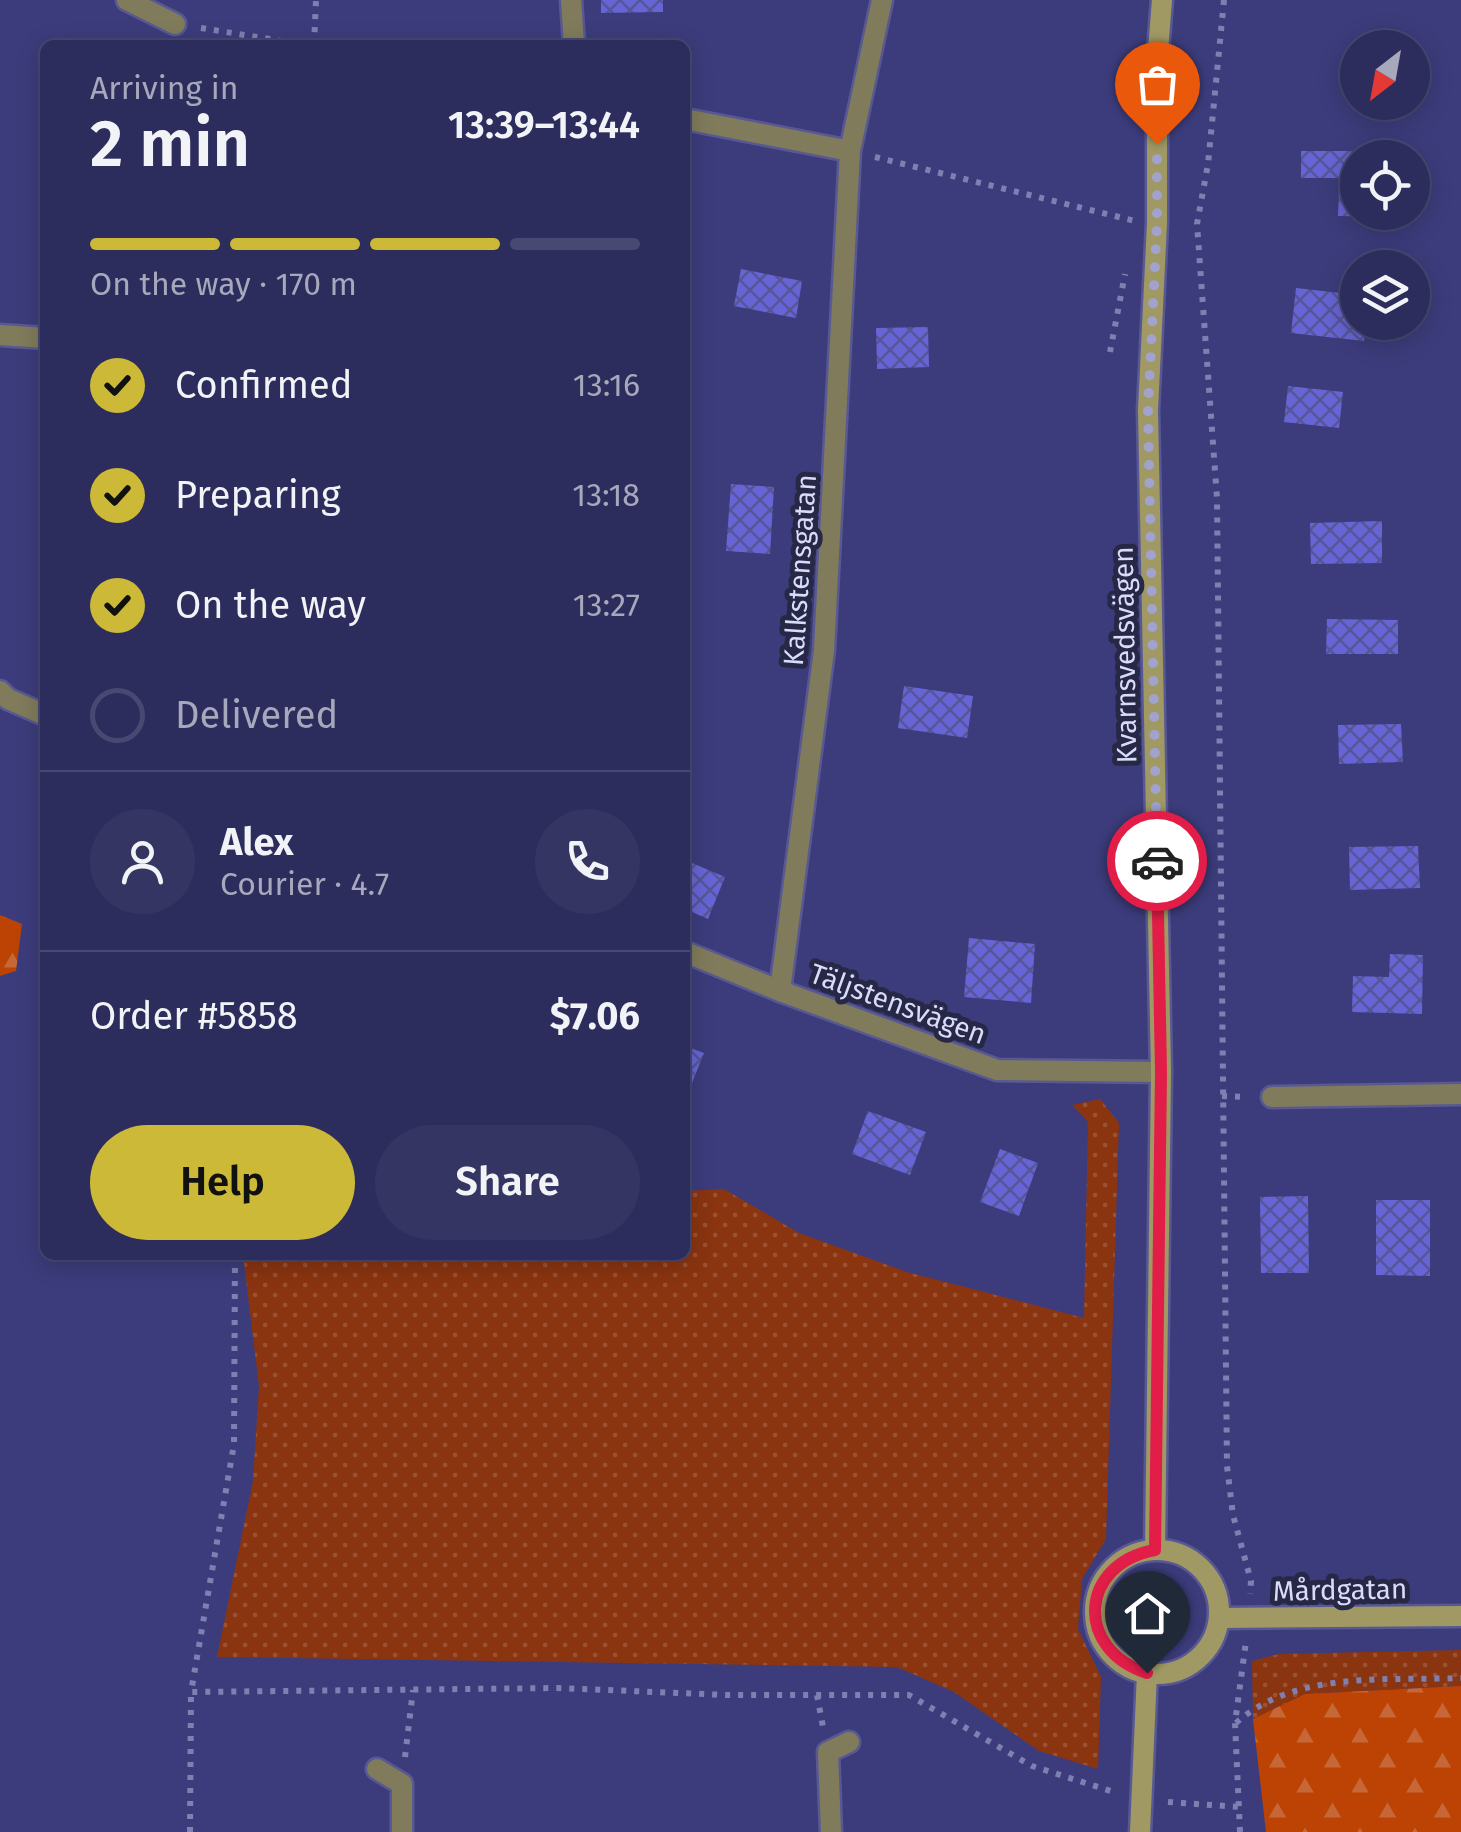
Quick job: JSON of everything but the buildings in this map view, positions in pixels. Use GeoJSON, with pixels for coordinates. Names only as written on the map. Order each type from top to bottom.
{"type":"FeatureCollection","features":[{"type":"Feature","properties":{"kind":"street"},"geometry":{"type":"LineString","coordinates":[[127,0],[174,24]]}},
{"type":"Feature","properties":{"kind":"street"},"geometry":{"type":"LineString","coordinates":[[571,0],[574,40]]}},
{"type":"Feature","properties":{"kind":"street","name":"Kalkstensgatan"},"geometry":{"type":"LineString","coordinates":[[780,990],[824,650],[850,151],[882,0]]}},
{"type":"Feature","properties":{"kind":"street","name":"Kvarnsvedsvägen"},"geometry":{"type":"LineString","coordinates":[[1155,1550],[1161,1072],[1146,222],[1162,0]]}},
{"type":"Feature","properties":{"kind":"street"},"geometry":{"type":"LineString","coordinates":[[690,120],[850,151]]}},
{"type":"Feature","properties":{"kind":"street"},"geometry":{"type":"LineString","coordinates":[[0,335],[40,338]]}},
{"type":"Feature","properties":{"kind":"street"},"geometry":{"type":"LineString","coordinates":[[0,691],[8,700],[40,713]]}},
{"type":"Feature","properties":{"kind":"street","name":"Täljstensvägen"},"geometry":{"type":"LineString","coordinates":[[690,954],[997,1070],[1161,1072]]}},
{"type":"Feature","properties":{"kind":"street"},"geometry":{"type":"LineString","coordinates":[[1272,1097],[1461,1094]]}},
{"type":"Feature","properties":{"kind":"street"},"geometry":{"type":"LineString","coordinates":[[1155,1550],[1176,1552],[1195,1562],[1209,1578],[1219,1618],[1214,1638],[1202,1655],[1186,1667],[1167,1673],[1147,1673],[1128,1667],[1112,1654],[1100,1638],[1095,1608],[1104,1578],[1118,1564],[1135,1554],[1155,1550]]}},
{"type":"Feature","properties":{"kind":"street","name":"Mårdgatan"},"geometry":{"type":"LineString","coordinates":[[1219,1618],[1461,1616]]}},
{"type":"Feature","properties":{"kind":"street"},"geometry":{"type":"LineString","coordinates":[[1140,1832],[1147,1673]]}},
{"type":"Feature","properties":{"kind":"street"},"geometry":{"type":"LineString","coordinates":[[830,1832],[828,1752],[849,1742]]}},
{"type":"Feature","properties":{"kind":"street"},"geometry":{"type":"LineString","coordinates":[[377,1769],[402,1784],[402,1832]]}},
{"type":"Feature","properties":{"kind":"path"},"geometry":{"type":"LineString","coordinates":[[312,40],[316,0]]}},
{"type":"Feature","properties":{"kind":"path"},"geometry":{"type":"LineString","coordinates":[[1224,0],[1208,164],[1197,224],[1217,498],[1227,1466],[1233,1515],[1250,1580],[1235,1723],[1240,1832]]}},
{"type":"Feature","properties":{"kind":"path"},"geometry":{"type":"LineString","coordinates":[[174,24],[278,40]]}},
{"type":"Feature","properties":{"kind":"path"},"geometry":{"type":"LineString","coordinates":[[850,151],[1146,222],[1197,224]]}},
{"type":"Feature","properties":{"kind":"path"},"geometry":{"type":"LineString","coordinates":[[1132,240],[1146,222]]}},
{"type":"Feature","properties":{"kind":"path"},"geometry":{"type":"LineString","coordinates":[[1110,352],[1128,258]]}},
{"type":"Feature","properties":{"kind":"path"},"geometry":{"type":"LineString","coordinates":[[190,1832],[192,1692],[234,1444],[235,1260]]}},
{"type":"Feature","properties":{"kind":"path"},"geometry":{"type":"LineString","coordinates":[[1235,1723],[1276,1698],[1312,1686],[1461,1678]]}},
{"type":"Feature","properties":{"kind":"path"},"geometry":{"type":"LineString","coordinates":[[192,1692],[558,1688],[727,1695],[909,1695],[1032,1766],[1140,1800],[1240,1807]]}},
{"type":"Feature","properties":{"kind":"path"},"geometry":{"type":"LineString","coordinates":[[402,1784],[413,1690]]}},
{"type":"Feature","properties":{"kind":"shaded area"},"geometry":{"type":"Polygon","coordinates":[[[1100,1099],[1119,1123],[1106,1539],[1082,1579],[1078,1629],[1101,1677],[1098,1769],[1039,1751],[954,1692],[897,1667],[217,1657],[253,1481],[259,1386],[244,1260],[690,1260],[690,1191],[724,1189],[799,1233],[907,1272],[1084,1318],[1088,1122],[1072,1105],[1100,1099]]]}},
{"type":"Feature","properties":{"kind":"shaded area"},"geometry":{"type":"Polygon","coordinates":[[[1461,1650],[1461,1686],[1305,1694],[1253,1719],[1252,1661],[1279,1654],[1461,1650]]]}},
{"type":"Feature","properties":{"kind":"green space"},"geometry":{"type":"Polygon","coordinates":[[[0,915],[22,924],[16,971],[0,976],[0,915]]]}},
{"type":"Feature","properties":{"kind":"green space"},"geometry":{"type":"Polygon","coordinates":[[[1461,1686],[1461,1832],[1266,1832],[1253,1719],[1305,1694],[1461,1686]]]}},
{"type":"Feature","properties":{"kind":"way so far"},"geometry":{"type":"LineString","coordinates":[[1157,144],[1148,410],[1157,861]]}},
{"type":"Feature","properties":{"kind":"route"},"geometry":{"type":"LineString","coordinates":[[1147,1673],[1128,1667],[1112,1654],[1100,1638],[1095,1618],[1096,1598],[1104,1578],[1135,1554],[1155,1550],[1161,1072],[1157,861]]}}]}
